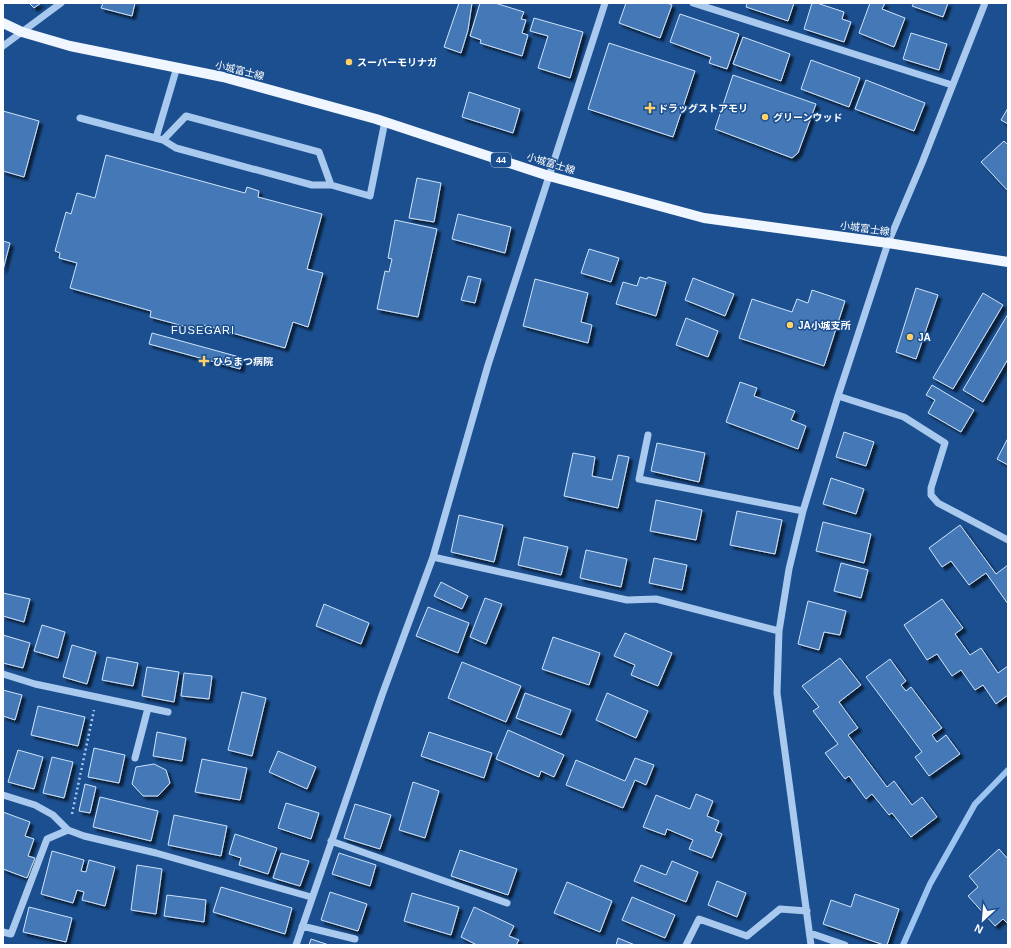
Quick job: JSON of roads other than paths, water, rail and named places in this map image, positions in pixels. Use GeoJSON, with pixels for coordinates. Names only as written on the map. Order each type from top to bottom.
{"type":"FeatureCollection","features":[{"type":"Feature","properties":{"kind":"main road","name":"小城富士線"},"geometry":{"type":"LineString","coordinates":[[3,23],[22,32],[70,46],[223,77],[384,121],[550,176],[704,218],[888,243],[1008,262]]}},
{"type":"Feature","properties":{"kind":"street"},"geometry":{"type":"LineString","coordinates":[[3,46],[61,3]]}},
{"type":"Feature","properties":{"kind":"street"},"geometry":{"type":"LineString","coordinates":[[296,945],[311,897],[382,695],[433,557],[488,365],[605,3]]}},
{"type":"Feature","properties":{"kind":"street"},"geometry":{"type":"LineString","coordinates":[[693,3],[952,85]]}},
{"type":"Feature","properties":{"kind":"street"},"geometry":{"type":"LineString","coordinates":[[812,945],[777,693],[778,631],[789,569],[803,511],[838,396],[888,243],[922,163],[985,3]]}},
{"type":"Feature","properties":{"kind":"street"},"geometry":{"type":"LineString","coordinates":[[160,139],[177,67]]}},
{"type":"Feature","properties":{"kind":"street"},"geometry":{"type":"LineString","coordinates":[[160,139],[186,116],[319,152],[331,185]]}},
{"type":"Feature","properties":{"kind":"street"},"geometry":{"type":"LineString","coordinates":[[80,118],[160,139],[176,148],[304,183],[312,185],[331,185],[370,196],[384,121]]}},
{"type":"Feature","properties":{"kind":"street"},"geometry":{"type":"LineString","coordinates":[[838,396],[904,417],[945,443],[931,488],[931,495],[938,502],[1008,540]]}},
{"type":"Feature","properties":{"kind":"street"},"geometry":{"type":"LineString","coordinates":[[648,435],[638,479],[803,511]]}},
{"type":"Feature","properties":{"kind":"street"},"geometry":{"type":"LineString","coordinates":[[433,557],[627,600],[656,599],[778,631]]}},
{"type":"Feature","properties":{"kind":"street"},"geometry":{"type":"LineString","coordinates":[[3,674],[35,684],[168,712]]}},
{"type":"Feature","properties":{"kind":"street"},"geometry":{"type":"LineString","coordinates":[[135,758],[148,708]]}},
{"type":"Feature","properties":{"kind":"street"},"geometry":{"type":"LineString","coordinates":[[3,795],[35,805],[53,815],[68,830],[84,836],[156,853],[311,897]]}},
{"type":"Feature","properties":{"kind":"street"},"geometry":{"type":"LineString","coordinates":[[3,932],[11,934],[47,839],[68,830]]}},
{"type":"Feature","properties":{"kind":"street"},"geometry":{"type":"LineString","coordinates":[[331,842],[507,903]]}},
{"type":"Feature","properties":{"kind":"street"},"geometry":{"type":"LineString","coordinates":[[686,945],[699,919],[747,936],[780,909],[807,911]]}},
{"type":"Feature","properties":{"kind":"street"},"geometry":{"type":"LineString","coordinates":[[302,926],[355,939]]}},
{"type":"Feature","properties":{"kind":"street"},"geometry":{"type":"LineString","coordinates":[[810,933],[845,945]]}},
{"type":"Feature","properties":{"kind":"waterway"},"geometry":{"type":"LineString","coordinates":[[903,945],[930,884],[975,804],[1008,770]]}},
{"type":"Feature","properties":{"kind":"place","name":"スーパーモリナガ"},"geometry":{"type":"Point","coordinates":[349,62]}},
{"type":"Feature","properties":{"kind":"place","name":"ドラッグストアモリ"},"geometry":{"type":"Point","coordinates":[650,108]}},
{"type":"Feature","properties":{"kind":"place","name":"グリーンウッド"},"geometry":{"type":"Point","coordinates":[765,117]}},
{"type":"Feature","properties":{"kind":"place","name":"JA小城支所"},"geometry":{"type":"Point","coordinates":[790,325]}},
{"type":"Feature","properties":{"kind":"place","name":"JA"},"geometry":{"type":"Point","coordinates":[910,337]}},
{"type":"Feature","properties":{"kind":"place","name":"ひらまつ病院"},"geometry":{"type":"Point","coordinates":[204,361]}},
{"type":"Feature","properties":{"kind":"district","name":"FUSEGARI"},"geometry":{"type":"Point","coordinates":[203,330]}}]}
